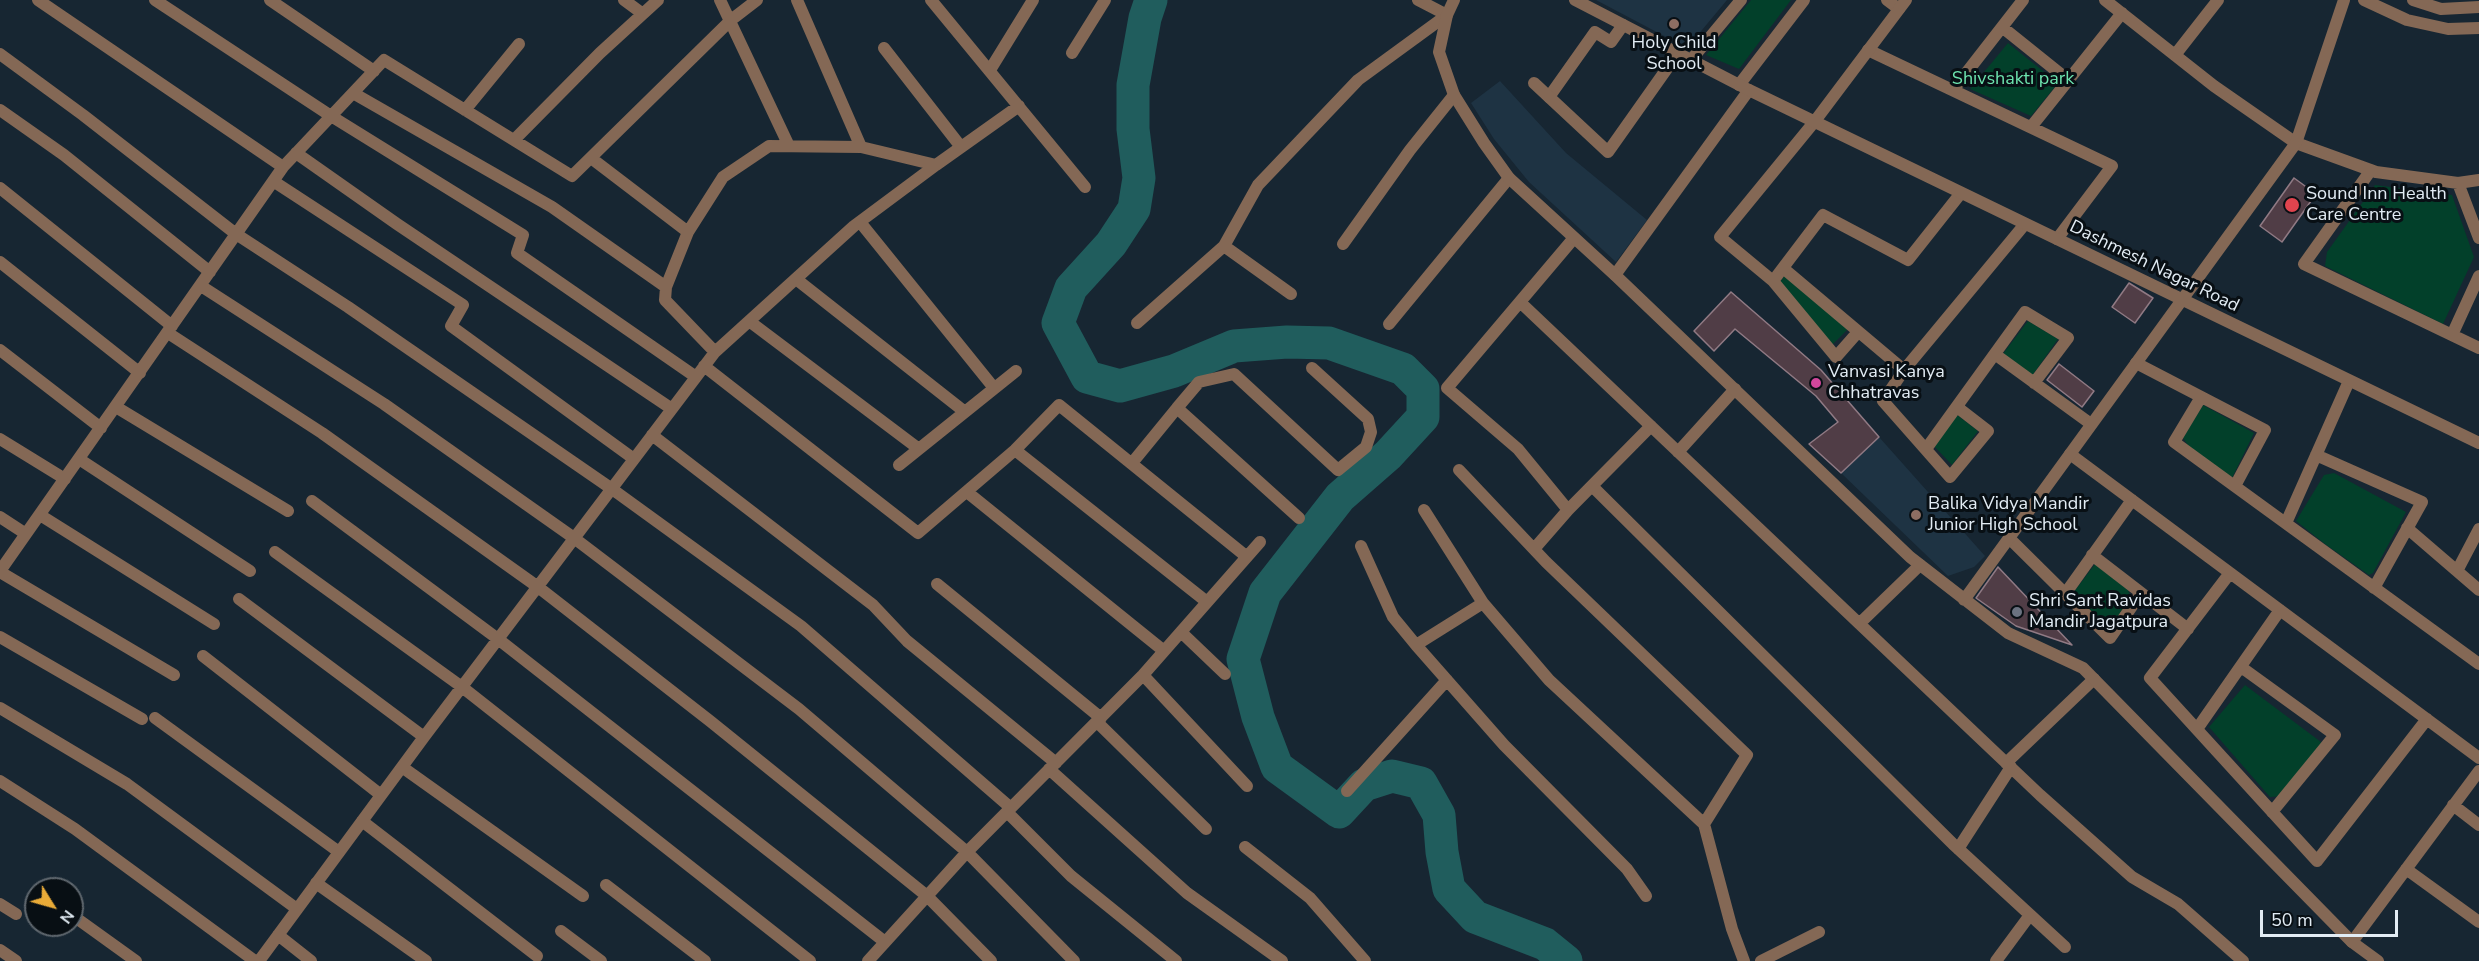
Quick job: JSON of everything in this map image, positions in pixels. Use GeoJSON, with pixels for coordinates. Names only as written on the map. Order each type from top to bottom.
{"type":"FeatureCollection","features":[{"type":"Feature","properties":{"kind":"street"},"geometry":{"type":"LineString","coordinates":[[38,0],[283,166]]}},
{"type":"Feature","properties":{"kind":"street"},"geometry":{"type":"LineString","coordinates":[[155,0],[331,116],[523,235],[517,253],[696,377]]}},
{"type":"Feature","properties":{"kind":"street"},"geometry":{"type":"LineString","coordinates":[[270,0],[374,71]]}},
{"type":"Feature","properties":{"kind":"street"},"geometry":{"type":"LineString","coordinates":[[624,0],[643,14]]}},
{"type":"Feature","properties":{"kind":"street"},"geometry":{"type":"LineString","coordinates":[[514,140],[658,0]]}},
{"type":"Feature","properties":{"kind":"street"},"geometry":{"type":"LineString","coordinates":[[720,0],[789,146]]}},
{"type":"Feature","properties":{"kind":"street"},"geometry":{"type":"LineString","coordinates":[[174,675],[0,571],[283,166],[384,60],[572,176],[731,20],[757,0]]}},
{"type":"Feature","properties":{"kind":"street"},"geometry":{"type":"LineString","coordinates":[[797,0],[861,147]]}},
{"type":"Feature","properties":{"kind":"street"},"geometry":{"type":"LineString","coordinates":[[931,0],[1085,187]]}},
{"type":"Feature","properties":{"kind":"street"},"geometry":{"type":"LineString","coordinates":[[990,70],[1033,0]]}},
{"type":"Feature","properties":{"kind":"street"},"geometry":{"type":"LineString","coordinates":[[1072,53],[1106,0]]}},
{"type":"Feature","properties":{"kind":"street"},"geometry":{"type":"LineString","coordinates":[[1418,0],[1447,15]]}},
{"type":"Feature","properties":{"kind":"street"},"geometry":{"type":"LineString","coordinates":[[1454,0],[1447,15],[1439,52],[1454,95],[1509,178],[1615,275],[1920,565],[2008,633],[2083,668],[2352,942],[2378,961]]}},
{"type":"Feature","properties":{"kind":"street","name":"Dashmesh Nagar Road"},"geometry":{"type":"LineString","coordinates":[[1575,0],[1744,88],[2479,443]]}},
{"type":"Feature","properties":{"kind":"street"},"geometry":{"type":"LineString","coordinates":[[1691,60],[1741,0]]}},
{"type":"Feature","properties":{"kind":"street"},"geometry":{"type":"LineString","coordinates":[[1615,275],[1804,0]]}},
{"type":"Feature","properties":{"kind":"street"},"geometry":{"type":"LineString","coordinates":[[1858,332],[1836,357],[1773,281],[1720,237],[1815,121],[1902,5],[1887,0]]}},
{"type":"Feature","properties":{"kind":"street"},"geometry":{"type":"LineString","coordinates":[[1953,90],[2023,0]]}},
{"type":"Feature","properties":{"kind":"street"},"geometry":{"type":"LineString","coordinates":[[2175,55],[2218,0]]}},
{"type":"Feature","properties":{"kind":"street"},"geometry":{"type":"LineString","coordinates":[[1964,600],[2296,143],[2344,0]]}},
{"type":"Feature","properties":{"kind":"street"},"geometry":{"type":"LineString","coordinates":[[2364,0],[2407,20],[2448,29],[2479,28]]}},
{"type":"Feature","properties":{"kind":"street"},"geometry":{"type":"LineString","coordinates":[[2414,0],[2440,9],[2479,7]]}},
{"type":"Feature","properties":{"kind":"street"},"geometry":{"type":"LineString","coordinates":[[2109,1],[2214,86],[2296,143],[2371,170],[2458,183],[2479,180]]}},
{"type":"Feature","properties":{"kind":"street"},"geometry":{"type":"LineString","coordinates":[[2031,127],[2122,13]]}},
{"type":"Feature","properties":{"kind":"street"},"geometry":{"type":"LineString","coordinates":[[1137,323],[1224,246],[1258,185],[1351,88],[1447,15]]}},
{"type":"Feature","properties":{"kind":"street"},"geometry":{"type":"LineString","coordinates":[[1549,98],[1595,32],[1611,42],[1623,25]]}},
{"type":"Feature","properties":{"kind":"street"},"geometry":{"type":"LineString","coordinates":[[2002,27],[2068,81]]}},
{"type":"Feature","properties":{"kind":"street"},"geometry":{"type":"LineString","coordinates":[[465,110],[519,44]]}},
{"type":"Feature","properties":{"kind":"street"},"geometry":{"type":"LineString","coordinates":[[884,48],[961,147]]}},
{"type":"Feature","properties":{"kind":"street"},"geometry":{"type":"LineString","coordinates":[[1868,50],[2112,166],[2057,240]]}},
{"type":"Feature","properties":{"kind":"street"},"geometry":{"type":"LineString","coordinates":[[1534,83],[1608,152],[1678,53]]}},
{"type":"Feature","properties":{"kind":"street"},"geometry":{"type":"LineString","coordinates":[[0,54],[83,115],[236,234],[348,307],[612,489],[801,626],[1009,810],[1071,876],[1176,961]]}},
{"type":"Feature","properties":{"kind":"street"},"geometry":{"type":"LineString","coordinates":[[353,93],[552,207],[666,287]]}},
{"type":"Feature","properties":{"kind":"street"},"geometry":{"type":"LineString","coordinates":[[1343,244],[1410,150],[1454,95]]}},
{"type":"Feature","properties":{"kind":"street"},"geometry":{"type":"LineString","coordinates":[[0,781],[75,829],[257,961],[715,352],[860,222],[1019,106]]}},
{"type":"Feature","properties":{"kind":"street"},"geometry":{"type":"LineString","coordinates":[[0,110],[64,155],[210,272]]}},
{"type":"Feature","properties":{"kind":"street"},"geometry":{"type":"LineString","coordinates":[[715,352],[665,300],[666,287],[688,232],[723,177],[769,146],[861,147],[936,165]]}},
{"type":"Feature","properties":{"kind":"street"},"geometry":{"type":"LineString","coordinates":[[296,153],[397,224],[672,409]]}},
{"type":"Feature","properties":{"kind":"street"},"geometry":{"type":"LineString","coordinates":[[591,158],[688,232]]}},
{"type":"Feature","properties":{"kind":"street"},"geometry":{"type":"LineString","coordinates":[[2371,170],[2304,264],[2479,348]]}},
{"type":"Feature","properties":{"kind":"street"},"geometry":{"type":"LineString","coordinates":[[1389,324],[1509,178]]}},
{"type":"Feature","properties":{"kind":"street"},"geometry":{"type":"LineString","coordinates":[[273,182],[463,305],[451,326],[634,459]]}},
{"type":"Feature","properties":{"kind":"street"},"geometry":{"type":"LineString","coordinates":[[2458,183],[2479,238]]}},
{"type":"Feature","properties":{"kind":"street"},"geometry":{"type":"LineString","coordinates":[[0,188],[170,330],[322,433],[538,587],[710,721],[927,896],[991,961]]}},
{"type":"Feature","properties":{"kind":"street"},"geometry":{"type":"LineString","coordinates":[[1773,281],[1823,215],[1908,261],[1961,193]]}},
{"type":"Feature","properties":{"kind":"street"},"geometry":{"type":"LineString","coordinates":[[860,222],[994,388]]}},
{"type":"Feature","properties":{"kind":"street"},"geometry":{"type":"LineString","coordinates":[[1958,407],[1988,431],[1950,477],[1883,401],[1904,370],[2025,224]]}},
{"type":"Feature","properties":{"kind":"street"},"geometry":{"type":"LineString","coordinates":[[1568,510],[1518,449],[1447,388],[1574,238]]}},
{"type":"Feature","properties":{"kind":"street"},"geometry":{"type":"LineString","coordinates":[[1224,246],[1291,294]]}},
{"type":"Feature","properties":{"kind":"street"},"geometry":{"type":"LineString","coordinates":[[0,262],[140,373]]}},
{"type":"Feature","properties":{"kind":"street"},"geometry":{"type":"LineString","coordinates":[[1783,268],[1904,370]]}},
{"type":"Feature","properties":{"kind":"street"},"geometry":{"type":"LineString","coordinates":[[2452,335],[2479,276]]}},
{"type":"Feature","properties":{"kind":"street"},"geometry":{"type":"LineString","coordinates":[[796,279],[964,412]]}},
{"type":"Feature","properties":{"kind":"street"},"geometry":{"type":"LineString","coordinates":[[201,286],[384,404],[574,538],[799,710],[967,852],[1074,961]]}},
{"type":"Feature","properties":{"kind":"street"},"geometry":{"type":"LineString","coordinates":[[1520,302],[2008,765],[2132,877],[2178,904],[2243,961]]}},
{"type":"Feature","properties":{"kind":"street"},"geometry":{"type":"LineString","coordinates":[[1926,448],[1996,355],[2025,312],[2068,338],[2034,383]]}},
{"type":"Feature","properties":{"kind":"street"},"geometry":{"type":"LineString","coordinates":[[749,321],[919,449]]}},
{"type":"Feature","properties":{"kind":"street"},"geometry":{"type":"LineString","coordinates":[[0,350],[101,428]]}},
{"type":"Feature","properties":{"kind":"street"},"geometry":{"type":"LineString","coordinates":[[1996,355],[2091,424]]}},
{"type":"Feature","properties":{"kind":"street"},"geometry":{"type":"LineString","coordinates":[[2136,363],[2265,430],[2235,486]]}},
{"type":"Feature","properties":{"kind":"street"},"geometry":{"type":"LineString","coordinates":[[704,366],[918,533],[1015,450],[1059,405],[1247,556]]}},
{"type":"Feature","properties":{"kind":"street"},"geometry":{"type":"LineString","coordinates":[[1131,463],[1199,382],[1234,374],[1338,470],[1366,447],[1371,432],[1368,418],[1312,368]]}},
{"type":"Feature","properties":{"kind":"street"},"geometry":{"type":"LineString","coordinates":[[899,465],[1016,371]]}},
{"type":"Feature","properties":{"kind":"street"},"geometry":{"type":"LineString","coordinates":[[2286,523],[2349,381]]}},
{"type":"Feature","properties":{"kind":"street"},"geometry":{"type":"LineString","coordinates":[[1678,452],[1735,389]]}},
{"type":"Feature","properties":{"kind":"street"},"geometry":{"type":"LineString","coordinates":[[2201,397],[2174,442],[2479,664]]}},
{"type":"Feature","properties":{"kind":"street"},"geometry":{"type":"LineString","coordinates":[[116,407],[288,511]]}},
{"type":"Feature","properties":{"kind":"street"},"geometry":{"type":"LineString","coordinates":[[1177,408],[1299,518]]}},
{"type":"Feature","properties":{"kind":"street"},"geometry":{"type":"LineString","coordinates":[[1534,549],[1568,510],[1651,426]]}},
{"type":"Feature","properties":{"kind":"street"},"geometry":{"type":"LineString","coordinates":[[652,435],[873,605],[907,641],[1053,766],[1187,893],[1282,961]]}},
{"type":"Feature","properties":{"kind":"street"},"geometry":{"type":"LineString","coordinates":[[0,439],[65,479]]}},
{"type":"Feature","properties":{"kind":"street"},"geometry":{"type":"LineString","coordinates":[[1015,450],[1207,602]]}},
{"type":"Feature","properties":{"kind":"street"},"geometry":{"type":"LineString","coordinates":[[2070,454],[2479,758]]}},
{"type":"Feature","properties":{"kind":"street"},"geometry":{"type":"LineString","coordinates":[[2316,455],[2422,502],[2374,588]]}},
{"type":"Feature","properties":{"kind":"street"},"geometry":{"type":"LineString","coordinates":[[79,459],[250,571]]}},
{"type":"Feature","properties":{"kind":"street"},"geometry":{"type":"LineString","coordinates":[[1459,470],[1534,549],[1747,755],[1704,824]]}},
{"type":"Feature","properties":{"kind":"street"},"geometry":{"type":"LineString","coordinates":[[1592,486],[1958,849],[2065,947]]}},
{"type":"Feature","properties":{"kind":"street"},"geometry":{"type":"LineString","coordinates":[[967,492],[1164,651]]}},
{"type":"Feature","properties":{"kind":"street"},"geometry":{"type":"LineString","coordinates":[[2065,594],[2132,500]]}},
{"type":"Feature","properties":{"kind":"street"},"geometry":{"type":"LineString","coordinates":[[312,501],[498,639],[885,942]]}},
{"type":"Feature","properties":{"kind":"street"},"geometry":{"type":"LineString","coordinates":[[1424,510],[1483,603],[1549,680],[1704,824],[1732,929],[1744,961]]}},
{"type":"Feature","properties":{"kind":"street"},"geometry":{"type":"LineString","coordinates":[[40,514],[214,624]]}},
{"type":"Feature","properties":{"kind":"street"},"geometry":{"type":"LineString","coordinates":[[0,517],[26,534]]}},
{"type":"Feature","properties":{"kind":"street"},"geometry":{"type":"LineString","coordinates":[[2408,528],[2479,590]]}},
{"type":"Feature","properties":{"kind":"street"},"geometry":{"type":"LineString","coordinates":[[2457,571],[2479,529]]}},
{"type":"Feature","properties":{"kind":"street"},"geometry":{"type":"LineString","coordinates":[[2009,538],[2110,638],[2141,593]]}},
{"type":"Feature","properties":{"kind":"street"},"geometry":{"type":"LineString","coordinates":[[868,961],[967,852],[1143,675],[1260,542]]}},
{"type":"Feature","properties":{"kind":"street"},"geometry":{"type":"LineString","coordinates":[[1361,546],[1393,617],[1504,745],[1627,869],[1646,896]]}},
{"type":"Feature","properties":{"kind":"street"},"geometry":{"type":"LineString","coordinates":[[275,552],[462,687],[810,961]]}},
{"type":"Feature","properties":{"kind":"street"},"geometry":{"type":"LineString","coordinates":[[2092,555],[2188,628]]}},
{"type":"Feature","properties":{"kind":"street"},"geometry":{"type":"LineString","coordinates":[[1860,623],[1920,565]]}},
{"type":"Feature","properties":{"kind":"street"},"geometry":{"type":"LineString","coordinates":[[2230,573],[2150,678],[2317,861],[2427,719]]}},
{"type":"Feature","properties":{"kind":"street"},"geometry":{"type":"LineString","coordinates":[[937,584],[1099,720],[1206,829]]}},
{"type":"Feature","properties":{"kind":"street"},"geometry":{"type":"LineString","coordinates":[[239,599],[424,737]]}},
{"type":"Feature","properties":{"kind":"street"},"geometry":{"type":"LineString","coordinates":[[1416,645],[1483,603]]}},
{"type":"Feature","properties":{"kind":"street"},"geometry":{"type":"LineString","coordinates":[[2197,729],[2280,610]]}},
{"type":"Feature","properties":{"kind":"street"},"geometry":{"type":"LineString","coordinates":[[1181,632],[1225,674]]}},
{"type":"Feature","properties":{"kind":"street"},"geometry":{"type":"LineString","coordinates":[[0,637],[149,718],[339,852]]}},
{"type":"Feature","properties":{"kind":"street"},"geometry":{"type":"LineString","coordinates":[[203,656],[381,795]]}},
{"type":"Feature","properties":{"kind":"street"},"geometry":{"type":"LineString","coordinates":[[2241,667],[2335,735],[2272,812]]}},
{"type":"Feature","properties":{"kind":"street"},"geometry":{"type":"LineString","coordinates":[[1143,675],[1247,786]]}},
{"type":"Feature","properties":{"kind":"street"},"geometry":{"type":"LineString","coordinates":[[1958,849],[2008,765],[2094,679]]}},
{"type":"Feature","properties":{"kind":"street"},"geometry":{"type":"LineString","coordinates":[[1347,791],[1447,680]]}},
{"type":"Feature","properties":{"kind":"street"},"geometry":{"type":"LineString","coordinates":[[0,708],[127,784],[297,909]]}},
{"type":"Feature","properties":{"kind":"street"},"geometry":{"type":"LineString","coordinates":[[402,767],[583,896]]}},
{"type":"Feature","properties":{"kind":"street"},"geometry":{"type":"LineString","coordinates":[[2352,942],[2479,771]]}},
{"type":"Feature","properties":{"kind":"street"},"geometry":{"type":"LineString","coordinates":[[2453,805],[2479,825]]}},
{"type":"Feature","properties":{"kind":"street"},"geometry":{"type":"LineString","coordinates":[[362,821],[537,956]]}},
{"type":"Feature","properties":{"kind":"street"},"geometry":{"type":"LineString","coordinates":[[1245,847],[1310,898],[1365,961]]}},
{"type":"Feature","properties":{"kind":"street"},"geometry":{"type":"LineString","coordinates":[[2406,869],[2479,922]]}},
{"type":"Feature","properties":{"kind":"street"},"geometry":{"type":"LineString","coordinates":[[316,883],[426,961]]}},
{"type":"Feature","properties":{"kind":"street"},"geometry":{"type":"LineString","coordinates":[[606,885],[705,961]]}},
{"type":"Feature","properties":{"kind":"street"},"geometry":{"type":"LineString","coordinates":[[0,904],[16,914]]}},
{"type":"Feature","properties":{"kind":"street"},"geometry":{"type":"LineString","coordinates":[[1996,961],[2030,915]]}},
{"type":"Feature","properties":{"kind":"street"},"geometry":{"type":"LineString","coordinates":[[84,924],[136,961]]}},
{"type":"Feature","properties":{"kind":"street"},"geometry":{"type":"LineString","coordinates":[[561,930],[601,961]]}},
{"type":"Feature","properties":{"kind":"street"},"geometry":{"type":"LineString","coordinates":[[1761,961],[1820,932]]}},
{"type":"Feature","properties":{"kind":"street"},"geometry":{"type":"LineString","coordinates":[[278,935],[311,961]]}},
{"type":"Feature","properties":{"kind":"street"},"geometry":{"type":"LineString","coordinates":[[0,950],[16,961]]}},
{"type":"Feature","properties":{"kind":"shaded area","name":"Holy Child School"},"geometry":{"type":"Polygon","coordinates":[[[1596,0],[1727,0],[1687,48],[1596,0]]]}},
{"type":"Feature","properties":{"kind":"shaded area"},"geometry":{"type":"Polygon","coordinates":[[[1500,81],[1566,153],[1647,220],[1616,262],[1529,182],[1494,139],[1471,103],[1500,81]]]}},
{"type":"Feature","properties":{"kind":"shaded area","name":"Balika Vidya Mandir Junior High School"},"geometry":{"type":"Polygon","coordinates":[[[1879,437],[1985,556],[1974,567],[1948,576],[1841,473],[1879,437]]]}},
{"type":"Feature","properties":{"kind":"green space"},"geometry":{"type":"Polygon","coordinates":[[[1751,0],[1791,0],[1739,69],[1706,55],[1751,0]]]}},
{"type":"Feature","properties":{"kind":"green space","name":"Shivshakti park"},"geometry":{"type":"Polygon","coordinates":[[[2008,43],[2058,83],[2031,116],[1970,89],[2008,43]]]}},
{"type":"Feature","properties":{"kind":"green space"},"geometry":{"type":"Polygon","coordinates":[[[2375,185],[2452,195],[2474,257],[2443,324],[2325,266],[2327,252],[2375,185]]]}},
{"type":"Feature","properties":{"kind":"green space"},"geometry":{"type":"Polygon","coordinates":[[[1785,275],[1848,329],[1831,346],[1780,282],[1785,275]]]}},
{"type":"Feature","properties":{"kind":"green space"},"geometry":{"type":"Polygon","coordinates":[[[2028,321],[2058,339],[2032,376],[2002,355],[2028,321]]]}},
{"type":"Feature","properties":{"kind":"green space"},"geometry":{"type":"Polygon","coordinates":[[[2203,405],[2254,433],[2232,478],[2190,448],[2183,438],[2203,405]]]}},
{"type":"Feature","properties":{"kind":"green space"},"geometry":{"type":"Polygon","coordinates":[[[1956,414],[1978,431],[1952,465],[1933,445],[1956,414]]]}},
{"type":"Feature","properties":{"kind":"green space"},"geometry":{"type":"Polygon","coordinates":[[[2334,473],[2406,512],[2373,573],[2369,575],[2296,521],[2324,475],[2334,473]]]}},
{"type":"Feature","properties":{"kind":"green space"},"geometry":{"type":"Polygon","coordinates":[[[2095,564],[2128,590],[2131,598],[2110,627],[2106,626],[2073,593],[2095,564]]]}},
{"type":"Feature","properties":{"kind":"green space"},"geometry":{"type":"Polygon","coordinates":[[[2245,685],[2321,742],[2320,750],[2284,796],[2270,797],[2209,727],[2245,685]]]}},
{"type":"Feature","properties":{"kind":"building"},"geometry":{"type":"Polygon","coordinates":[[[2294,178],[2316,194],[2282,242],[2260,226],[2294,178]]]}},
{"type":"Feature","properties":{"kind":"building"},"geometry":{"type":"Polygon","coordinates":[[[2129,283],[2153,298],[2135,323],[2112,307],[2129,283]]]}},
{"type":"Feature","properties":{"kind":"building","name":"Vanvasi Kanya Chhatravas"},"geometry":{"type":"Polygon","coordinates":[[[1731,292],[1821,370],[1879,437],[1841,473],[1809,444],[1838,422],[1816,396],[1735,329],[1714,351],[1694,331],[1731,292]]]}},
{"type":"Feature","properties":{"kind":"building"},"geometry":{"type":"Polygon","coordinates":[[[2059,364],[2094,391],[2082,407],[2047,380],[2059,364]]]}},
{"type":"Feature","properties":{"kind":"building","name":"Shri Sant Ravidas Mandir Jagatpura"},"geometry":{"type":"Polygon","coordinates":[[[1998,567],[2072,645],[2016,626],[1976,598],[1998,567]]]}},
{"type":"Feature","properties":{"kind":"waterway"},"geometry":{"type":"LineString","coordinates":[[1151,0],[1145,18],[1133,85],[1133,129],[1139,178],[1134,209],[1111,244],[1071,288],[1058,323],[1087,377],[1120,386],[1174,371],[1234,346],[1287,342],[1329,343],[1403,369],[1423,389],[1423,417],[1388,455],[1340,497],[1265,593],[1243,659],[1258,717],[1277,767],[1339,812],[1364,785],[1392,776],[1421,783],[1439,815],[1442,852],[1449,889],[1475,917],[1545,944],[1566,961]]}},
{"type":"Feature","properties":{"kind":"place","name":"Holy Child School"},"geometry":{"type":"Point","coordinates":[1674,24]}},
{"type":"Feature","properties":{"kind":"place","name":"Sound Inn Health Care Centre"},"geometry":{"type":"Point","coordinates":[2292,205]}},
{"type":"Feature","properties":{"kind":"place","name":"Vanvasi Kanya Chhatravas"},"geometry":{"type":"Point","coordinates":[1816,383]}},
{"type":"Feature","properties":{"kind":"place","name":"Balika Vidya Mandir Junior High School"},"geometry":{"type":"Point","coordinates":[1916,515]}},
{"type":"Feature","properties":{"kind":"place","name":"Shri Sant Ravidas Mandir Jagatpura"},"geometry":{"type":"Point","coordinates":[2017,612]}}]}
